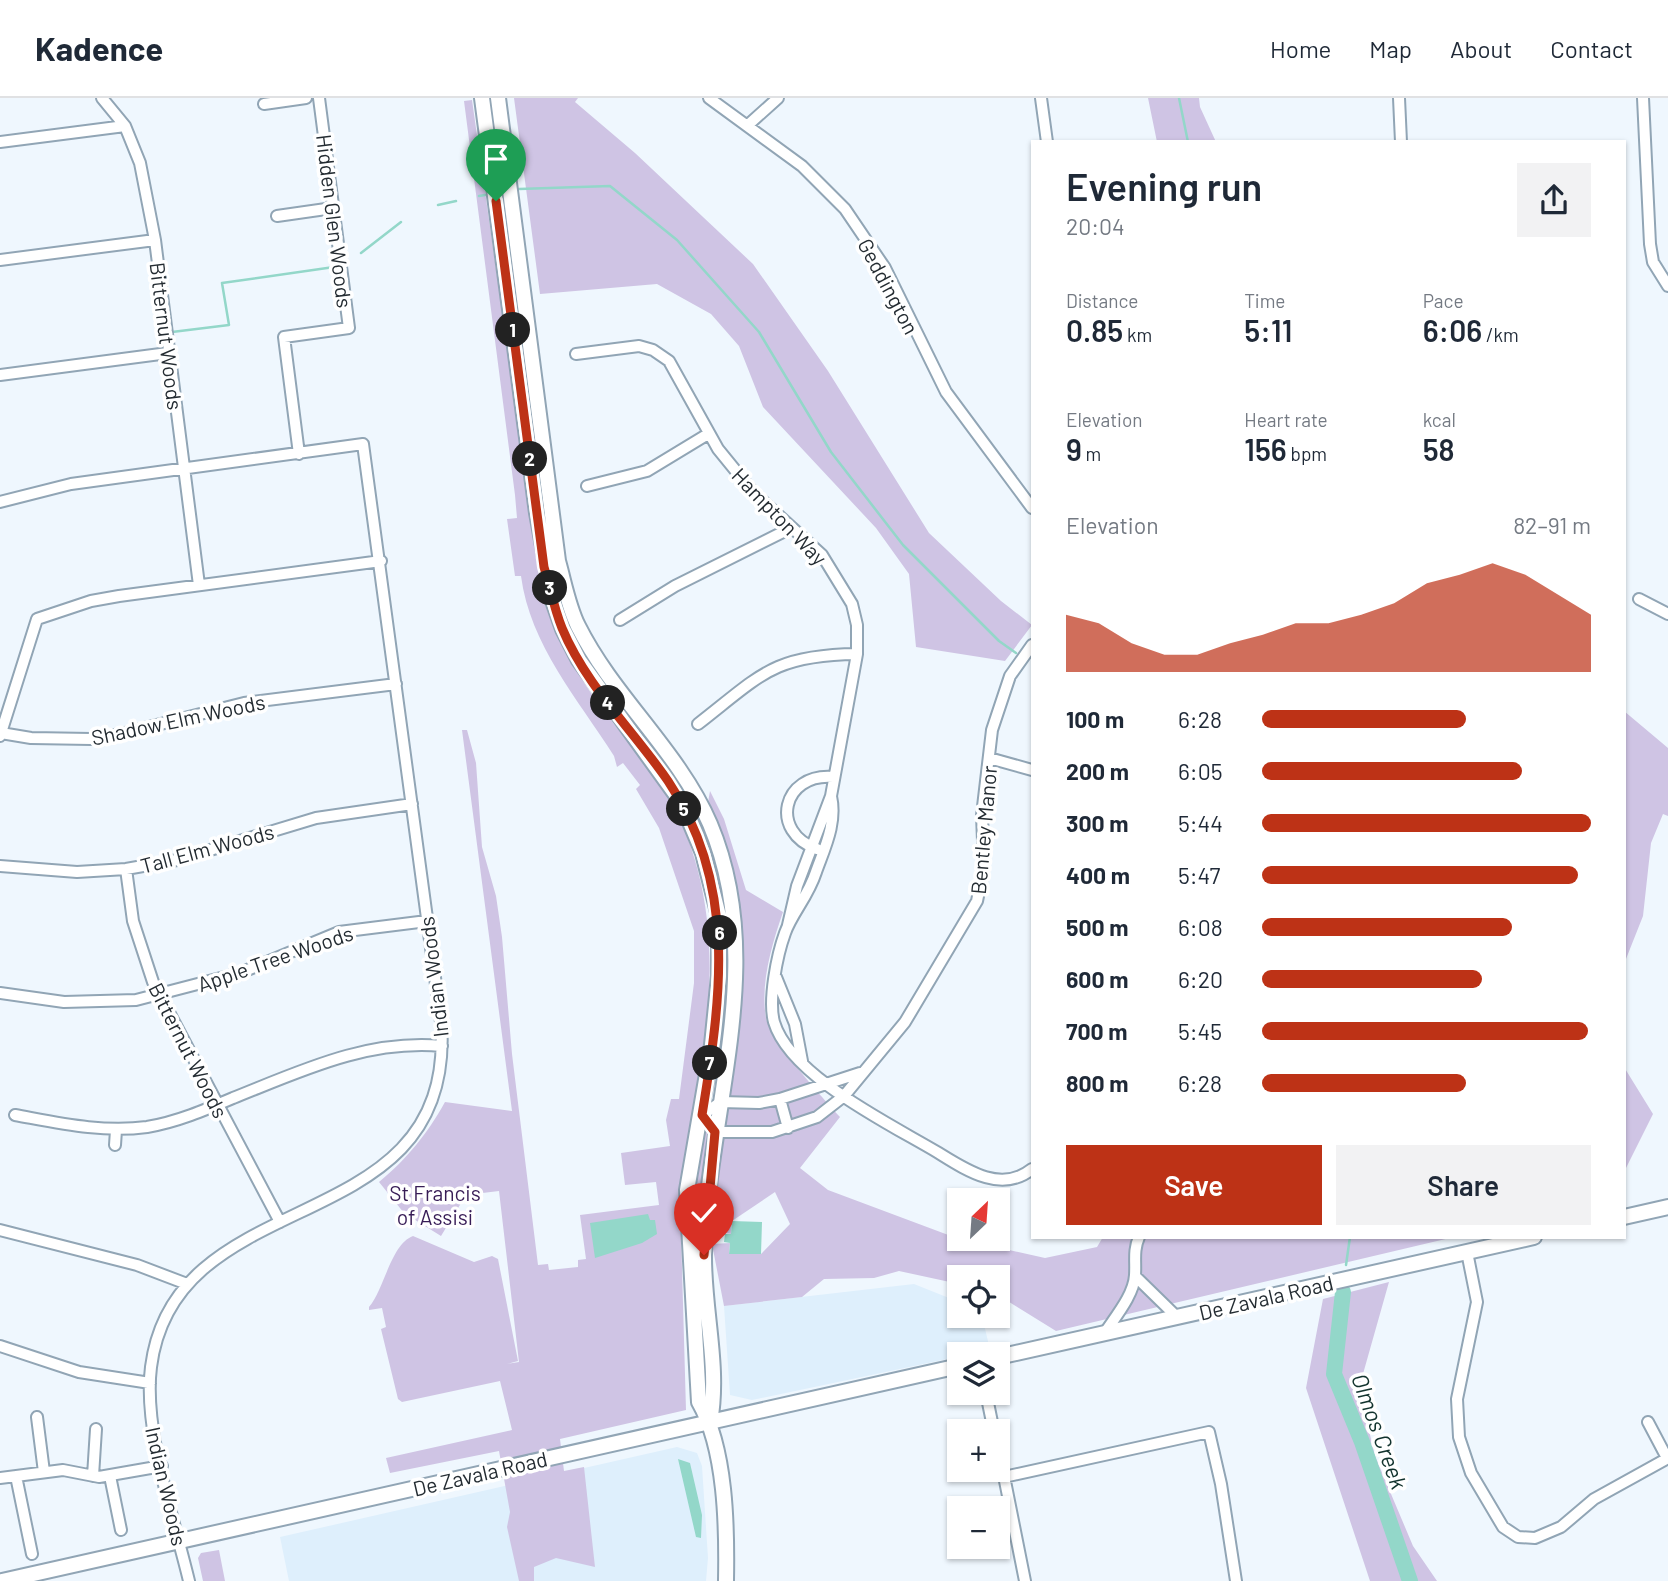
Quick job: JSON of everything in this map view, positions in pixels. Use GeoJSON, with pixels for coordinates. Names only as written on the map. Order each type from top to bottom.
{"type":"FeatureCollection","features":[{"type":"Feature","properties":{"kind":"main road"},"geometry":{"type":"LineString","coordinates":[[482,98],[558,561],[577,624],[615,685],[683,772],[710,826],[733,906],[736,972],[730,1052],[715,1132],[704,1255],[715,1398],[710,1422]]}},
{"type":"Feature","properties":{"kind":"main road"},"geometry":{"type":"LineString","coordinates":[[498,98],[544,567],[563,629],[602,694],[682,803],[700,844],[719,916],[719,976],[702,1115],[687,1190],[687,1217],[699,1402],[710,1422],[718,1458],[727,1544],[726,1581]]}},
{"type":"Feature","properties":{"kind":"main road"},"geometry":{"type":"LineString","coordinates":[[1626,1217],[1668,1207]]}},
{"type":"Feature","properties":{"kind":"main road","name":"De Zavala Road"},"geometry":{"type":"LineString","coordinates":[[1010,1354],[1525,1239]]}},
{"type":"Feature","properties":{"kind":"main road","name":"De Zavala Road"},"geometry":{"type":"LineString","coordinates":[[2,1581],[947,1369]]}},
{"type":"Feature","properties":{"kind":"street","name":"Bitternut Woods"},"geometry":{"type":"LineString","coordinates":[[102,98],[125,126],[140,163],[155,240],[199,585]]}},
{"type":"Feature","properties":{"kind":"street"},"geometry":{"type":"LineString","coordinates":[[264,104],[306,98]]}},
{"type":"Feature","properties":{"kind":"street","name":"Hidden Glen Woods"},"geometry":{"type":"LineString","coordinates":[[299,454],[284,337],[349,328],[319,98]]}},
{"type":"Feature","properties":{"kind":"street","name":"Geddington"},"geometry":{"type":"LineString","coordinates":[[709,98],[817,179],[850,216],[885,268],[946,392],[1031,507]]}},
{"type":"Feature","properties":{"kind":"street"},"geometry":{"type":"LineString","coordinates":[[748,125],[778,98]]}},
{"type":"Feature","properties":{"kind":"street"},"geometry":{"type":"LineString","coordinates":[[1041,98],[1047,140]]}},
{"type":"Feature","properties":{"kind":"street"},"geometry":{"type":"LineString","coordinates":[[1399,98],[1402,140]]}},
{"type":"Feature","properties":{"kind":"street"},"geometry":{"type":"LineString","coordinates":[[1643,98],[1650,244],[1653,262],[1668,286]]}},
{"type":"Feature","properties":{"kind":"street"},"geometry":{"type":"LineString","coordinates":[[0,142],[125,126]]}},
{"type":"Feature","properties":{"kind":"street"},"geometry":{"type":"LineString","coordinates":[[488,146],[504,144]]}},
{"type":"Feature","properties":{"kind":"street"},"geometry":{"type":"LineString","coordinates":[[277,216],[333,208]]}},
{"type":"Feature","properties":{"kind":"street"},"geometry":{"type":"LineString","coordinates":[[0,260],[155,240]]}},
{"type":"Feature","properties":{"kind":"street","name":"Hampton Way"},"geometry":{"type":"LineString","coordinates":[[576,354],[639,346],[661,354],[674,370],[708,434],[753,492],[822,555],[843,586],[857,625],[857,654],[831,796],[810,891],[788,925],[780,947],[772,996],[775,1024],[786,1044],[827,1085],[964,1168],[1003,1182],[1016,1180],[1031,1170]]}},
{"type":"Feature","properties":{"kind":"street"},"geometry":{"type":"LineString","coordinates":[[0,375],[168,353]]}},
{"type":"Feature","properties":{"kind":"street"},"geometry":{"type":"LineString","coordinates":[[587,486],[628,478],[647,471],[708,434]]}},
{"type":"Feature","properties":{"kind":"street","name":"Indian Woods"},"geometry":{"type":"LineString","coordinates":[[188,1581],[151,1418],[150,1383],[161,1329],[187,1284],[226,1249],[367,1179],[405,1146],[431,1104],[441,1072],[442,1046],[427,920],[381,561],[363,444],[299,454]]}},
{"type":"Feature","properties":{"kind":"street"},"geometry":{"type":"LineString","coordinates":[[0,502],[71,484],[184,467],[299,454]]}},
{"type":"Feature","properties":{"kind":"street"},"geometry":{"type":"LineString","coordinates":[[620,620],[675,586],[791,528]]}},
{"type":"Feature","properties":{"kind":"street"},"geometry":{"type":"LineString","coordinates":[[1,735],[37,619],[91,601],[381,561]]}},
{"type":"Feature","properties":{"kind":"street"},"geometry":{"type":"LineString","coordinates":[[1639,599],[1668,614]]}},
{"type":"Feature","properties":{"kind":"street","name":"Bentley Manor"},"geometry":{"type":"LineString","coordinates":[[715,1132],[747,1134],[788,1128],[817,1117],[844,1096],[905,1021],[977,901],[984,867],[982,815],[992,730],[1015,667],[1031,646]]}},
{"type":"Feature","properties":{"kind":"street"},"geometry":{"type":"LineString","coordinates":[[698,724],[783,662],[820,655],[857,654]]}},
{"type":"Feature","properties":{"kind":"street","name":"Shadow Elm Woods"},"geometry":{"type":"LineString","coordinates":[[1,735],[91,738],[121,734],[232,705],[396,684]]}},
{"type":"Feature","properties":{"kind":"street"},"geometry":{"type":"LineString","coordinates":[[602,694],[615,685]]}},
{"type":"Feature","properties":{"kind":"street"},"geometry":{"type":"LineString","coordinates":[[989,758],[1031,770]]}},
{"type":"Feature","properties":{"kind":"street"},"geometry":{"type":"LineString","coordinates":[[818,849],[793,834],[788,818],[788,804],[802,783],[822,776],[833,777]]}},
{"type":"Feature","properties":{"kind":"street","name":"Tall Elm Woods"},"geometry":{"type":"LineString","coordinates":[[0,866],[77,872],[126,869],[177,860],[316,818],[412,804]]}},
{"type":"Feature","properties":{"kind":"street","name":"Bitternut Woods"},"geometry":{"type":"LineString","coordinates":[[126,869],[138,940],[159,995],[280,1222]]}},
{"type":"Feature","properties":{"kind":"street","name":"Apple Tree Woods"},"geometry":{"type":"LineString","coordinates":[[0,993],[99,1003],[159,995],[240,973],[339,932],[427,920]]}},
{"type":"Feature","properties":{"kind":"street"},"geometry":{"type":"LineString","coordinates":[[776,977],[795,1024],[802,1061]]}},
{"type":"Feature","properties":{"kind":"street"},"geometry":{"type":"LineString","coordinates":[[15,1115],[116,1130],[178,1120],[319,1063],[354,1053],[411,1044],[442,1046]]}},
{"type":"Feature","properties":{"kind":"street","name":"Bentley Manor"},"geometry":{"type":"LineString","coordinates":[[721,1102],[759,1103],[780,1099],[860,1073]]}},
{"type":"Feature","properties":{"kind":"street"},"geometry":{"type":"LineString","coordinates":[[780,1099],[788,1128]]}},
{"type":"Feature","properties":{"kind":"street"},"geometry":{"type":"LineString","coordinates":[[715,1132],[702,1115],[721,1102]]}},
{"type":"Feature","properties":{"kind":"street"},"geometry":{"type":"LineString","coordinates":[[115,1145],[116,1130]]}},
{"type":"Feature","properties":{"kind":"street"},"geometry":{"type":"LineString","coordinates":[[0,1230],[137,1265],[187,1284]]}},
{"type":"Feature","properties":{"kind":"street"},"geometry":{"type":"LineString","coordinates":[[1104,1334],[1129,1293],[1135,1276],[1133,1255],[1138,1239]]}},
{"type":"Feature","properties":{"kind":"street"},"geometry":{"type":"LineString","coordinates":[[1468,1252],[1476,1310],[1460,1380],[1457,1425],[1471,1473],[1503,1527],[1518,1537],[1527,1539],[1547,1534],[1605,1492],[1667,1458],[1648,1422]]}},
{"type":"Feature","properties":{"kind":"street"},"geometry":{"type":"LineString","coordinates":[[1135,1276],[1177,1317]]}},
{"type":"Feature","properties":{"kind":"street"},"geometry":{"type":"LineString","coordinates":[[0,1346],[79,1372],[150,1383]]}},
{"type":"Feature","properties":{"kind":"street"},"geometry":{"type":"LineString","coordinates":[[37,1417],[44,1472]]}},
{"type":"Feature","properties":{"kind":"street"},"geometry":{"type":"LineString","coordinates":[[93,1476],[96,1429]]}},
{"type":"Feature","properties":{"kind":"street"},"geometry":{"type":"LineString","coordinates":[[1010,1476],[1209,1432],[1222,1484],[1236,1581]]}},
{"type":"Feature","properties":{"kind":"street"},"geometry":{"type":"LineString","coordinates":[[0,1478],[63,1470],[93,1476],[110,1476],[162,1466]]}},
{"type":"Feature","properties":{"kind":"street"},"geometry":{"type":"LineString","coordinates":[[16,1476],[32,1554]]}},
{"type":"Feature","properties":{"kind":"street"},"geometry":{"type":"LineString","coordinates":[[110,1476],[121,1530]]}},
{"type":"Feature","properties":{"kind":"street"},"geometry":{"type":"LineString","coordinates":[[1005,1482],[1025,1581]]}},
{"type":"Feature","properties":{"kind":"shaded area"},"geometry":{"type":"Polygon","coordinates":[[[648,1214],[650,1220],[655,1220],[657,1234],[642,1243],[595,1258],[590,1223],[648,1214]]]}},
{"type":"Feature","properties":{"kind":"shaded area"},"geometry":{"type":"Polygon","coordinates":[[[732,1221],[762,1222],[761,1254],[729,1254],[730,1243],[724,1242],[725,1234],[731,1234],[732,1221]]]}},
{"type":"Feature","properties":{"kind":"shaded area"},"geometry":{"type":"Polygon","coordinates":[[[914,1284],[947,1297],[947,1328],[985,1328],[988,1342],[947,1342],[947,1359],[752,1400],[730,1395],[724,1306],[914,1284]]]}},
{"type":"Feature","properties":{"kind":"shaded area"},"geometry":{"type":"Polygon","coordinates":[[[677,1447],[697,1453],[702,1466],[708,1558],[706,1581],[289,1581],[280,1537],[677,1447]]]}},
{"type":"Feature","properties":{"kind":"shaded area"},"geometry":{"type":"Polygon","coordinates":[[[678,1459],[690,1463],[702,1515],[701,1538],[696,1537],[678,1459]]]}},
{"type":"Feature","properties":{"kind":"green space"},"geometry":{"type":"Polygon","coordinates":[[[514,98],[578,98],[575,102],[635,153],[753,264],[828,371],[929,533],[1031,626],[1005,661],[916,647],[909,574],[876,528],[763,407],[739,346],[711,314],[657,284],[540,294],[514,98]]]}},
{"type":"Feature","properties":{"kind":"green space"},"geometry":{"type":"Polygon","coordinates":[[[1148,98],[1199,98],[1200,107],[1215,140],[1157,140],[1148,98]]]}},
{"type":"Feature","properties":{"kind":"green space","name":"St Francis of Assisi"},"geometry":{"type":"Polygon","coordinates":[[[472,100],[543,600],[577,671],[611,720],[657,778],[679,818],[695,858],[709,943],[709,986],[706,1029],[692,1117],[728,1092],[741,975],[707,808],[710,791],[724,819],[746,890],[783,912],[771,950],[766,978],[766,1018],[787,1054],[840,1117],[800,1168],[828,1190],[947,1235],[947,1251],[1010,1250],[1045,1258],[1097,1247],[1102,1239],[1446,1239],[1056,1331],[1010,1302],[1010,1265],[947,1265],[947,1281],[899,1271],[874,1278],[824,1279],[802,1297],[724,1306],[712,1244],[730,1243],[729,1254],[761,1254],[790,1224],[775,1192],[732,1221],[731,1234],[713,1230],[681,1233],[686,1410],[560,1439],[564,1471],[584,1467],[595,1567],[556,1558],[534,1567],[534,1581],[519,1581],[507,1527],[510,1512],[499,1451],[390,1473],[386,1458],[512,1430],[500,1381],[402,1402],[398,1399],[381,1329],[386,1327],[382,1308],[369,1310],[393,1257],[405,1241],[413,1236],[474,1262],[492,1256],[498,1259],[518,1361],[507,1364],[519,1362],[499,1191],[466,1195],[441,1236],[404,1213],[379,1182],[416,1145],[445,1102],[512,1111],[462,730],[467,730],[476,763],[482,847],[496,896],[502,937],[512,1054],[538,1265],[548,1264],[549,1270],[578,1267],[578,1260],[586,1259],[580,1215],[659,1205],[656,1182],[625,1185],[621,1153],[670,1146],[666,1120],[671,1099],[679,1099],[694,983],[694,931],[659,828],[636,789],[640,785],[623,763],[617,767],[614,756],[557,670],[534,625],[521,576],[515,576],[507,519],[517,518],[464,101],[472,100]]]}},
{"type":"Feature","properties":{"kind":"green space"},"geometry":{"type":"Polygon","coordinates":[[[1626,713],[1668,748],[1668,816],[1663,814],[1651,843],[1643,916],[1626,959],[1626,713]]]}},
{"type":"Feature","properties":{"kind":"green space"},"geometry":{"type":"Polygon","coordinates":[[[1626,1070],[1653,1114],[1626,1168],[1626,1070]]]}},
{"type":"Feature","properties":{"kind":"green space"},"geometry":{"type":"Polygon","coordinates":[[[1389,1282],[1359,1388],[1375,1456],[1413,1546],[1437,1581],[1370,1581],[1306,1388],[1323,1299],[1389,1282]]]}},
{"type":"Feature","properties":{"kind":"green space"},"geometry":{"type":"Polygon","coordinates":[[[219,1550],[225,1581],[203,1581],[198,1558],[201,1553],[219,1550]]]}},
{"type":"Feature","properties":{"kind":"waterway","name":"Olmos Creek"},"geometry":{"type":"LineString","coordinates":[[1179,98],[1188,140]]}},
{"type":"Feature","properties":{"kind":"waterway"},"geometry":{"type":"LineString","coordinates":[[519,189],[610,186],[677,240],[759,332],[831,452],[903,545],[999,641],[1016,653]]}},
{"type":"Feature","properties":{"kind":"waterway"},"geometry":{"type":"LineString","coordinates":[[479,196],[485,195]]}},
{"type":"Feature","properties":{"kind":"waterway"},"geometry":{"type":"LineString","coordinates":[[438,205],[456,201]]}},
{"type":"Feature","properties":{"kind":"waterway"},"geometry":{"type":"LineString","coordinates":[[361,253],[401,222]]}},
{"type":"Feature","properties":{"kind":"waterway"},"geometry":{"type":"LineString","coordinates":[[172,332],[229,325],[222,283],[334,267]]}},
{"type":"Feature","properties":{"kind":"waterway","name":"Olmos Creek"},"geometry":{"type":"LineString","coordinates":[[1346,1265],[1350,1239]]}},
{"type":"Feature","properties":{"kind":"waterway","name":"Olmos Creek"},"geometry":{"type":"LineString","coordinates":[[1343,1292],[1334,1374],[1362,1442],[1410,1581]]}},
{"type":"Feature","properties":{"kind":"route"},"geometry":{"type":"LineString","coordinates":[[496,201],[544,567],[553,601],[563,629],[579,660],[682,803],[703,853],[719,916],[719,976],[702,1115],[715,1132],[704,1255]]}}]}
